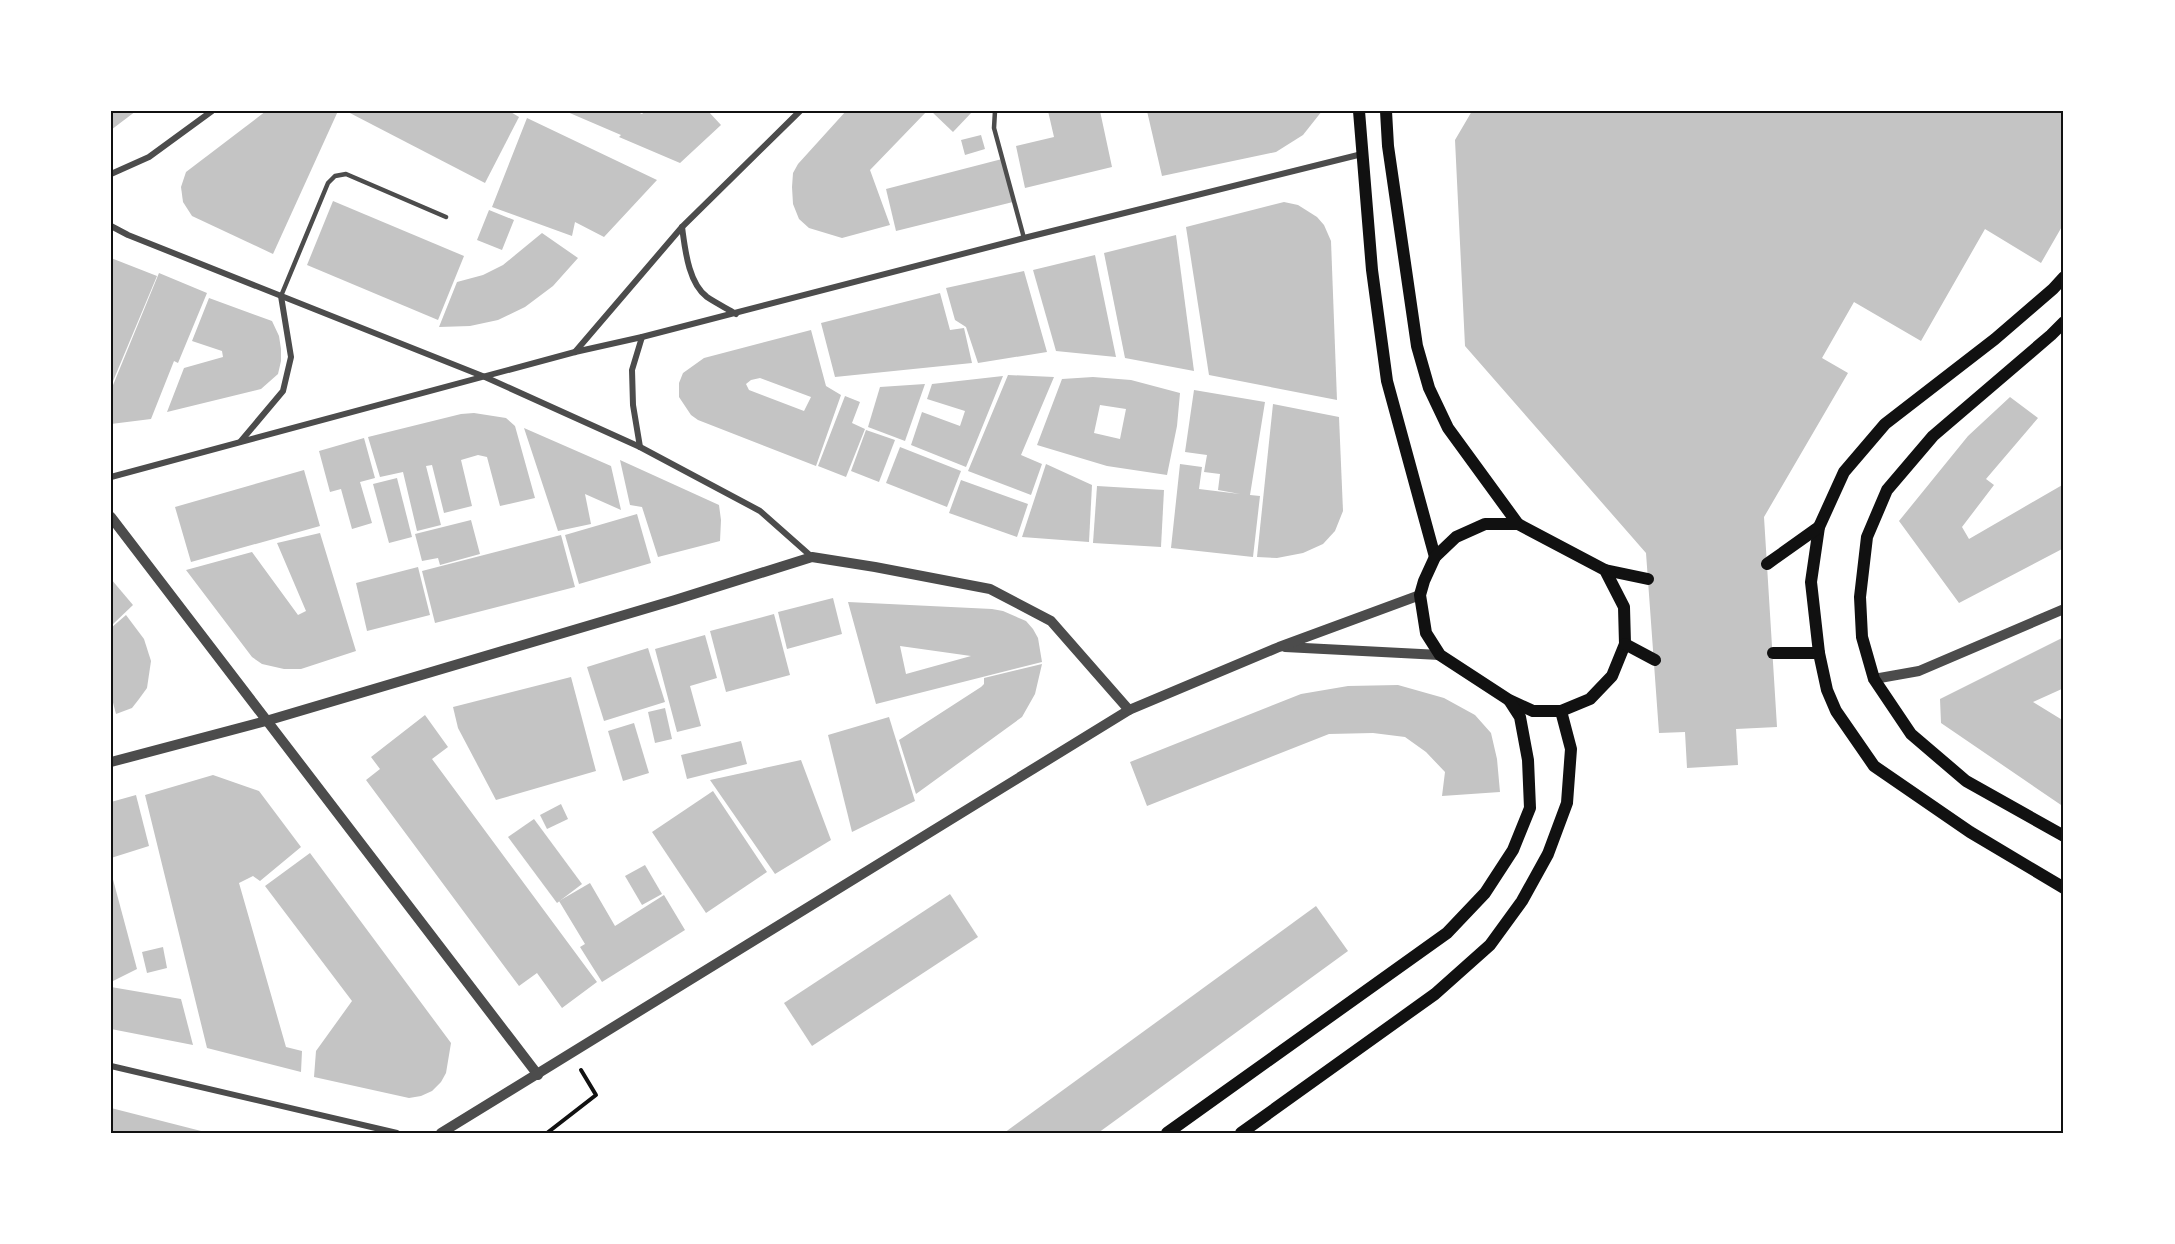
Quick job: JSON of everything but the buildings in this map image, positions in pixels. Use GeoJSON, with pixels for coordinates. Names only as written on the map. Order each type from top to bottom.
{"type":"FeatureCollection","features":[{"type":"Feature","properties":{"kind":"main road"},"geometry":{"type":"LineString","coordinates":[[1359,111],[1372,270],[1387,381],[1435,557]]}},
{"type":"Feature","properties":{"kind":"main road"},"geometry":{"type":"LineString","coordinates":[[1386,111],[1388,146],[1417,346],[1430,388],[1448,428],[1518,524],[1605,570],[1648,579]]}},
{"type":"Feature","properties":{"kind":"main road"},"geometry":{"type":"LineString","coordinates":[[2064,277],[2054,289],[1995,339],[1885,424],[1844,472],[1820,527],[1811,582],[1819,653],[1827,690],[1836,711],[1874,766],[1970,832],[2064,888]]}},
{"type":"Feature","properties":{"kind":"main road"},"geometry":{"type":"LineString","coordinates":[[2064,322],[1933,436],[1887,490],[1867,537],[1860,597],[1862,637],[1874,679],[1911,734],[1966,781],[2064,837]]}},
{"type":"Feature","properties":{"kind":"main road"},"geometry":{"type":"LineString","coordinates":[[1518,524],[1485,524],[1456,537],[1435,557],[1420,595],[1426,633],[1440,655],[1509,700],[1533,711],[1561,711],[1590,699],[1612,676],[1625,645],[1624,607],[1605,570]]}},
{"type":"Feature","properties":{"kind":"main road"},"geometry":{"type":"LineString","coordinates":[[1767,564],[1820,527]]}},
{"type":"Feature","properties":{"kind":"main road"},"geometry":{"type":"LineString","coordinates":[[1625,645],[1655,660]]}},
{"type":"Feature","properties":{"kind":"main road"},"geometry":{"type":"LineString","coordinates":[[1773,653],[1819,653]]}},
{"type":"Feature","properties":{"kind":"main road"},"geometry":{"type":"LineString","coordinates":[[1167,1133],[1447,933],[1485,893],[1513,850],[1530,808],[1528,760],[1520,717],[1509,700]]}},
{"type":"Feature","properties":{"kind":"main road"},"geometry":{"type":"LineString","coordinates":[[1240,1133],[1435,994],[1490,945],[1522,901],[1548,854],[1567,803],[1571,749],[1561,711]]}},
{"type":"Feature","properties":{"kind":"street"},"geometry":{"type":"LineString","coordinates":[[111,174],[149,157],[212,111]]}},
{"type":"Feature","properties":{"kind":"street"},"geometry":{"type":"LineString","coordinates":[[575,352],[682,227],[800,111]]}},
{"type":"Feature","properties":{"kind":"street"},"geometry":{"type":"LineString","coordinates":[[111,477],[575,352],[642,338],[1024,238],[1362,154]]}},
{"type":"Feature","properties":{"kind":"street"},"geometry":{"type":"LineString","coordinates":[[111,226],[128,235],[485,377],[640,447],[760,511],[812,557]]}},
{"type":"Feature","properties":{"kind":"street"},"geometry":{"type":"LineString","coordinates":[[682,227],[689,269],[695,281],[705,296],[736,314]]}},
{"type":"Feature","properties":{"kind":"street"},"geometry":{"type":"LineString","coordinates":[[241,441],[283,391],[291,357],[281,296]]}},
{"type":"Feature","properties":{"kind":"street"},"geometry":{"type":"LineString","coordinates":[[640,447],[633,405],[632,370],[642,338]]}},
{"type":"Feature","properties":{"kind":"street"},"geometry":{"type":"LineString","coordinates":[[111,517],[538,1075]]}},
{"type":"Feature","properties":{"kind":"street"},"geometry":{"type":"LineString","coordinates":[[111,762],[266,721],[663,604],[812,557],[990,589],[1051,621],[1129,710]]}},
{"type":"Feature","properties":{"kind":"street"},"geometry":{"type":"LineString","coordinates":[[441,1133],[1129,710],[1279,647],[1420,595]]}},
{"type":"Feature","properties":{"kind":"street"},"geometry":{"type":"LineString","coordinates":[[1874,679],[1919,671],[2064,609]]}},
{"type":"Feature","properties":{"kind":"street"},"geometry":{"type":"LineString","coordinates":[[1279,647],[1440,655]]}},
{"type":"Feature","properties":{"kind":"street"},"geometry":{"type":"LineString","coordinates":[[111,1066],[398,1133]]}},
{"type":"Feature","properties":{"kind":"lane"},"geometry":{"type":"LineString","coordinates":[[995,111],[994,128],[1024,238]]}},
{"type":"Feature","properties":{"kind":"lane"},"geometry":{"type":"LineString","coordinates":[[281,296],[328,183],[335,176],[346,174],[446,217]]}},
{"type":"Feature","properties":{"kind":"path"},"geometry":{"type":"LineString","coordinates":[[547,1133],[596,1095],[571,1055]]}}]}
